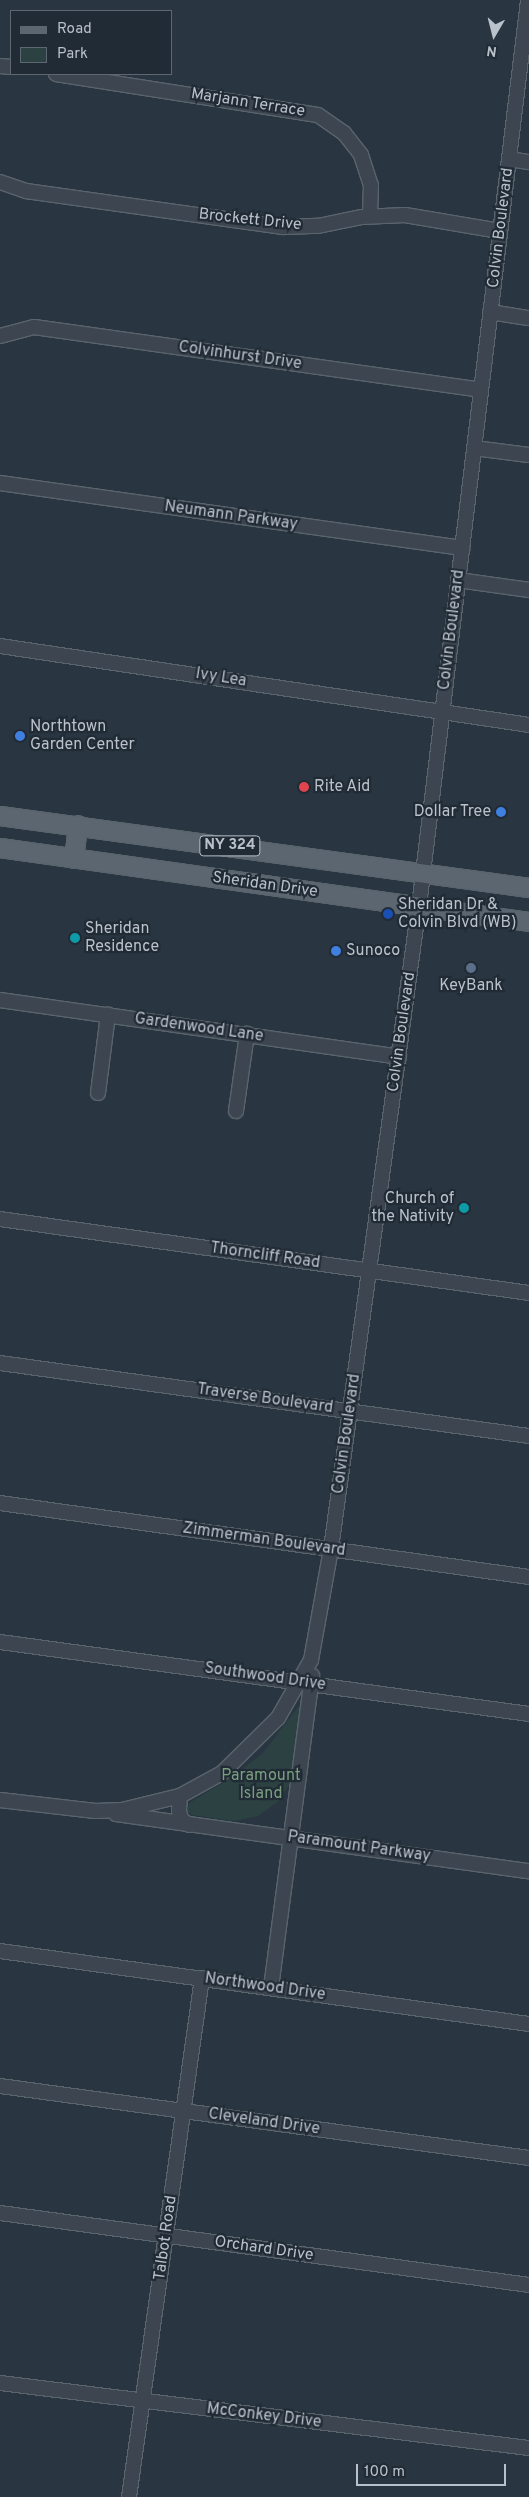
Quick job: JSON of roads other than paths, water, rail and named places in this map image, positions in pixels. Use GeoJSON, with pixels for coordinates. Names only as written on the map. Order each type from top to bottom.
{"type":"FeatureCollection","features":[{"type":"Feature","properties":{"kind":"main road","name":"Sheridan Drive"},"geometry":{"type":"LineString","coordinates":[[0,816],[78,825],[529,888]]}},
{"type":"Feature","properties":{"kind":"main road"},"geometry":{"type":"LineString","coordinates":[[74,859],[78,825]]}},
{"type":"Feature","properties":{"kind":"main road","name":"Sheridan Drive"},"geometry":{"type":"LineString","coordinates":[[0,848],[529,922]]}},
{"type":"Feature","properties":{"kind":"street","name":"Colvin Boulevard"},"geometry":{"type":"LineString","coordinates":[[272,1988],[292,1838],[307,1683],[331,1549],[419,907],[528,0]]}},
{"type":"Feature","properties":{"kind":"street","name":"Marjann Terrace"},"geometry":{"type":"LineString","coordinates":[[62,75],[318,115],[344,133],[361,155],[371,185],[370,216]]}},
{"type":"Feature","properties":{"kind":"street"},"geometry":{"type":"LineString","coordinates":[[509,159],[529,162]]}},
{"type":"Feature","properties":{"kind":"street","name":"Brockett Drive"},"geometry":{"type":"LineString","coordinates":[[0,182],[26,191],[283,227],[318,226],[370,216],[432,217],[500,231]]}},
{"type":"Feature","properties":{"kind":"street"},"geometry":{"type":"LineString","coordinates":[[490,312],[529,318]]}},
{"type":"Feature","properties":{"kind":"street","name":"Colvinhurst Drive"},"geometry":{"type":"LineString","coordinates":[[0,336],[34,327],[481,390]]}},
{"type":"Feature","properties":{"kind":"street"},"geometry":{"type":"LineString","coordinates":[[474,448],[529,455]]}},
{"type":"Feature","properties":{"kind":"street","name":"Neumann Parkway"},"geometry":{"type":"LineString","coordinates":[[0,484],[462,548]]}},
{"type":"Feature","properties":{"kind":"street"},"geometry":{"type":"LineString","coordinates":[[458,580],[529,590]]}},
{"type":"Feature","properties":{"kind":"street","name":"Ivy Lea"},"geometry":{"type":"LineString","coordinates":[[0,646],[529,725]]}},
{"type":"Feature","properties":{"kind":"street","name":"Gardenwood Lane"},"geometry":{"type":"LineString","coordinates":[[0,1000],[399,1056]]}},
{"type":"Feature","properties":{"kind":"street"},"geometry":{"type":"LineString","coordinates":[[98,1092],[108,1015]]}},
{"type":"Feature","properties":{"kind":"street"},"geometry":{"type":"LineString","coordinates":[[236,1111],[247,1034]]}},
{"type":"Feature","properties":{"kind":"street","name":"Thorncliff Road"},"geometry":{"type":"LineString","coordinates":[[0,1219],[529,1293]]}},
{"type":"Feature","properties":{"kind":"street","name":"Traverse Boulevard"},"geometry":{"type":"LineString","coordinates":[[0,1363],[529,1436]]}},
{"type":"Feature","properties":{"kind":"street","name":"Zimmerman Boulevard"},"geometry":{"type":"LineString","coordinates":[[0,1504],[529,1577]]}},
{"type":"Feature","properties":{"kind":"street","name":"Southwood Drive"},"geometry":{"type":"LineString","coordinates":[[0,1642],[529,1714]]}},
{"type":"Feature","properties":{"kind":"street"},"geometry":{"type":"LineString","coordinates":[[0,1800],[93,1811],[122,1810],[180,1796],[222,1773],[278,1718],[307,1683]]}},
{"type":"Feature","properties":{"kind":"street"},"geometry":{"type":"LineString","coordinates":[[180,1796],[179,1811],[182,1819],[189,1825]]}},
{"type":"Feature","properties":{"kind":"street","name":"Paramount Parkway"},"geometry":{"type":"LineString","coordinates":[[93,1811],[529,1870]]}},
{"type":"Feature","properties":{"kind":"street","name":"Northwood Drive"},"geometry":{"type":"LineString","coordinates":[[0,1951],[529,2024]]}},
{"type":"Feature","properties":{"kind":"street","name":"Talbot Road"},"geometry":{"type":"LineString","coordinates":[[129,2497],[202,1978]]}},
{"type":"Feature","properties":{"kind":"street","name":"Cleveland Drive"},"geometry":{"type":"LineString","coordinates":[[0,2086],[529,2158]]}},
{"type":"Feature","properties":{"kind":"street","name":"Orchard Drive"},"geometry":{"type":"LineString","coordinates":[[0,2213],[529,2285]]}},
{"type":"Feature","properties":{"kind":"street","name":"McConkey Drive"},"geometry":{"type":"LineString","coordinates":[[0,2383],[529,2448]]}},
{"type":"Feature","properties":{"kind":"place","name":"Northtown Garden Center"},"geometry":{"type":"Point","coordinates":[20,736]}},
{"type":"Feature","properties":{"kind":"place","name":"Rite Aid"},"geometry":{"type":"Point","coordinates":[304,787]}},
{"type":"Feature","properties":{"kind":"place","name":"Dollar Tree"},"geometry":{"type":"Point","coordinates":[501,812]}},
{"type":"Feature","properties":{"kind":"place","name":"Sheridan Dr & Colvin Blvd (WB)"},"geometry":{"type":"Point","coordinates":[388,914]}},
{"type":"Feature","properties":{"kind":"place","name":"Sheridan Residence"},"geometry":{"type":"Point","coordinates":[75,938]}},
{"type":"Feature","properties":{"kind":"place","name":"Sunoco"},"geometry":{"type":"Point","coordinates":[336,951]}},
{"type":"Feature","properties":{"kind":"place","name":"KeyBank"},"geometry":{"type":"Point","coordinates":[471,968]}},
{"type":"Feature","properties":{"kind":"place","name":"Church of the Nativity"},"geometry":{"type":"Point","coordinates":[464,1208]}},
{"type":"Feature","properties":{"kind":"park label","name":"Paramount Island"},"geometry":{"type":"Point","coordinates":[261,1785]}}]}
